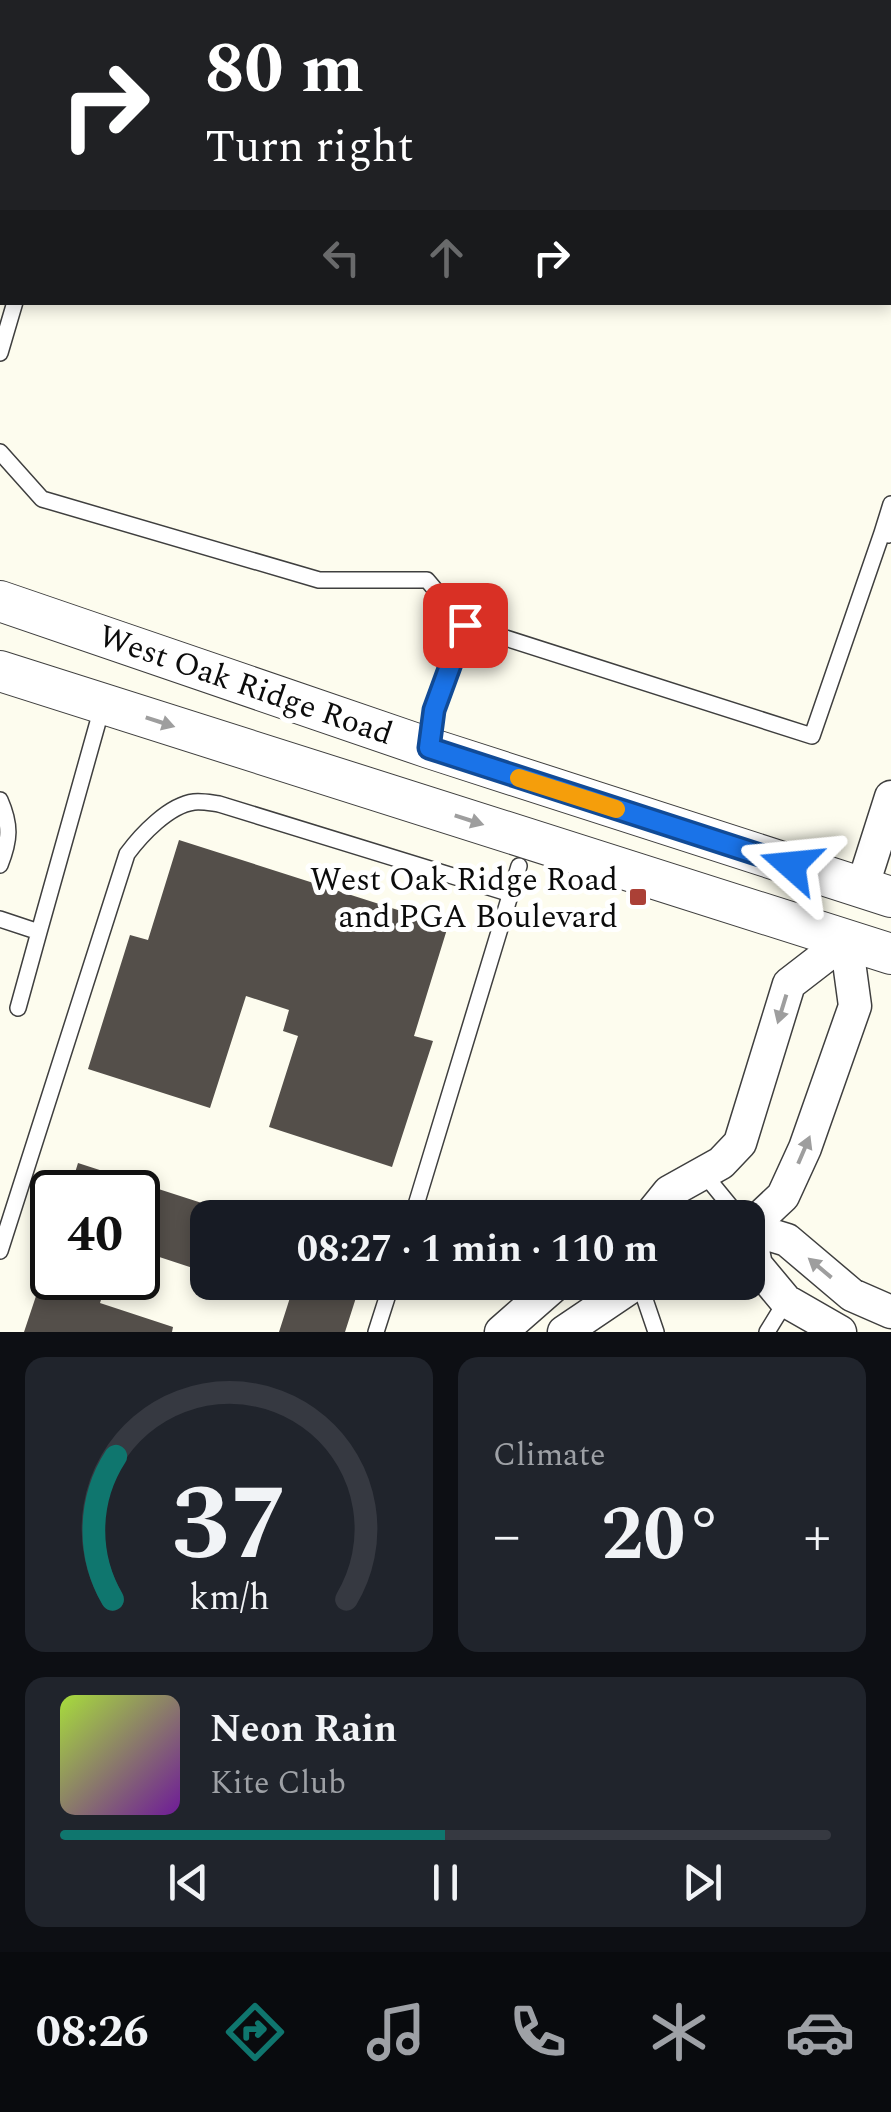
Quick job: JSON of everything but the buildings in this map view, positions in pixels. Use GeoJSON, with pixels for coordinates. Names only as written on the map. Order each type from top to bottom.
{"type":"FeatureCollection","features":[{"type":"Feature","properties":{"kind":"street","name":"West Oak Ridge Road"},"geometry":{"type":"LineString","coordinates":[[0,601],[429,748],[876,893]]}},
{"type":"Feature","properties":{"kind":"street","name":"West Oak Ridge Road"},"geometry":{"type":"LineString","coordinates":[[0,671],[891,954]]}},
{"type":"Feature","properties":{"kind":"street"},"geometry":{"type":"LineString","coordinates":[[663,1200],[669,1192],[721,1163],[740,1142],[790,984],[846,940],[876,893],[891,797]]}},
{"type":"Feature","properties":{"kind":"street"},"geometry":{"type":"LineString","coordinates":[[765,1212],[783,1196],[805,1148],[855,1006],[846,940]]}},
{"type":"Feature","properties":{"kind":"street"},"geometry":{"type":"LineString","coordinates":[[765,1233],[787,1240],[852,1295],[891,1312]]}},
{"type":"Feature","properties":{"kind":"street"},"geometry":{"type":"LineString","coordinates":[[765,1276],[786,1302],[840,1332]]}},
{"type":"Feature","properties":{"kind":"street"},"geometry":{"type":"LineString","coordinates":[[501,1332],[537,1300]]}},
{"type":"Feature","properties":{"kind":"street"},"geometry":{"type":"LineString","coordinates":[[564,1332],[612,1300]]}},
{"type":"Feature","properties":{"kind":"lane"},"geometry":{"type":"LineString","coordinates":[[0,353],[14,305]]}},
{"type":"Feature","properties":{"kind":"lane"},"geometry":{"type":"LineString","coordinates":[[0,452],[42,500],[319,580],[428,580],[465,625],[812,736],[887,535],[891,504]]}},
{"type":"Feature","properties":{"kind":"lane"},"geometry":{"type":"LineString","coordinates":[[429,748],[434,710],[465,625]]}},
{"type":"Feature","properties":{"kind":"lane"},"geometry":{"type":"LineString","coordinates":[[18,1008],[103,704]]}},
{"type":"Feature","properties":{"kind":"lane"},"geometry":{"type":"LineString","coordinates":[[0,800],[9,819],[10,837],[1,861]]}},
{"type":"Feature","properties":{"kind":"lane"},"geometry":{"type":"LineString","coordinates":[[0,1250],[127,854],[139,838],[179,806],[195,802],[219,804],[511,894]]}},
{"type":"Feature","properties":{"kind":"lane"},"geometry":{"type":"LineString","coordinates":[[418,1200],[520,866]]}},
{"type":"Feature","properties":{"kind":"lane"},"geometry":{"type":"LineString","coordinates":[[0,920],[39,932]]}},
{"type":"Feature","properties":{"kind":"lane"},"geometry":{"type":"LineString","coordinates":[[704,1174],[725,1200]]}},
{"type":"Feature","properties":{"kind":"lane"},"geometry":{"type":"LineString","coordinates":[[376,1332],[386,1300]]}},
{"type":"Feature","properties":{"kind":"lane"},"geometry":{"type":"LineString","coordinates":[[645,1300],[656,1332]]}},
{"type":"Feature","properties":{"kind":"lane"},"geometry":{"type":"LineString","coordinates":[[767,1332],[786,1302]]}},
{"type":"Feature","properties":{"kind":"slow traffic"},"geometry":{"type":"LineString","coordinates":[[519,778],[616,809]]}},
{"type":"Feature","properties":{"kind":"place","name":"West Oak Ridge Road and PGA Boulevard"},"geometry":{"type":"Point","coordinates":[638,897]}},
{"type":"Feature","properties":{"kind":"route"},"geometry":{"type":"LineString","coordinates":[[465,625],[434,710],[429,748],[791,865]]}}]}
